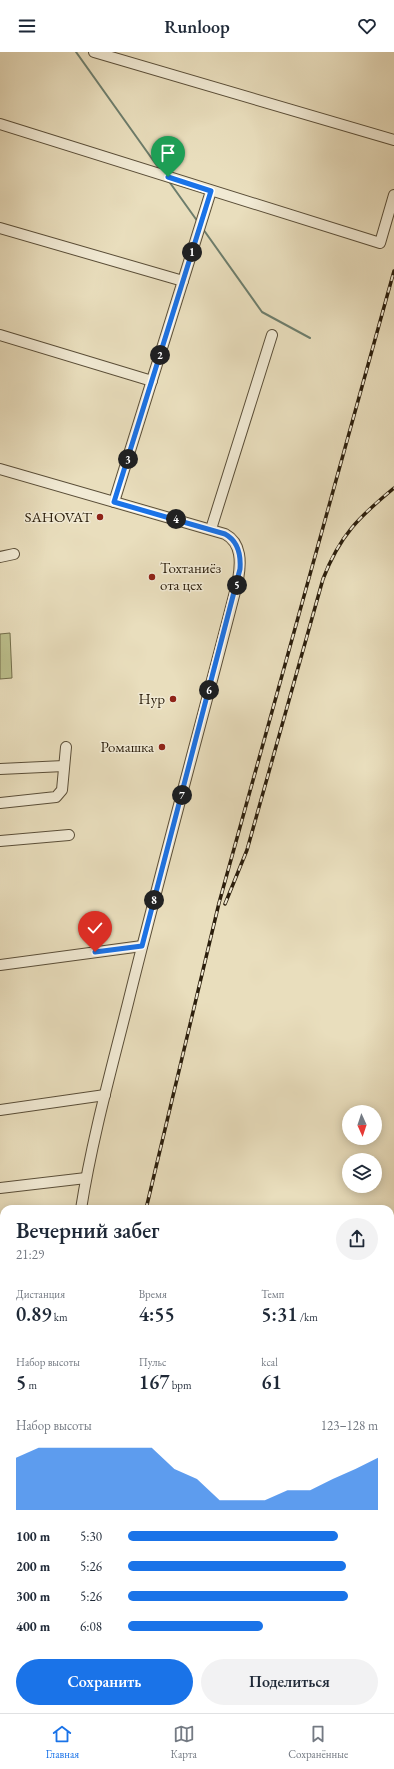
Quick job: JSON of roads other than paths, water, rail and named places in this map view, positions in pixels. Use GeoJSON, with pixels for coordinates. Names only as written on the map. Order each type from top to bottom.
{"type":"FeatureCollection","features":[{"type":"Feature","properties":{"kind":"street"},"geometry":{"type":"LineString","coordinates":[[94,52],[394,140]]}},
{"type":"Feature","properties":{"kind":"street"},"geometry":{"type":"LineString","coordinates":[[0,124],[380,243],[394,195]]}},
{"type":"Feature","properties":{"kind":"street"},"geometry":{"type":"LineString","coordinates":[[114,502],[211,191]]}},
{"type":"Feature","properties":{"kind":"street"},"geometry":{"type":"LineString","coordinates":[[0,228],[183,281]]}},
{"type":"Feature","properties":{"kind":"street"},"geometry":{"type":"LineString","coordinates":[[212,529],[272,335]]}},
{"type":"Feature","properties":{"kind":"street"},"geometry":{"type":"LineString","coordinates":[[0,336],[152,381]]}},
{"type":"Feature","properties":{"kind":"street"},"geometry":{"type":"LineString","coordinates":[[0,468],[212,529],[231,538],[239,550],[240,564],[238,580],[142,946],[105,1095],[86,1178],[82,1205]]}},
{"type":"Feature","properties":{"kind":"street"},"geometry":{"type":"LineString","coordinates":[[0,557],[14,554]]}},
{"type":"Feature","properties":{"kind":"street"},"geometry":{"type":"LineString","coordinates":[[0,803],[56,797],[62,790],[66,747]]}},
{"type":"Feature","properties":{"kind":"street"},"geometry":{"type":"LineString","coordinates":[[0,769],[64,766]]}},
{"type":"Feature","properties":{"kind":"street"},"geometry":{"type":"LineString","coordinates":[[0,841],[69,835]]}},
{"type":"Feature","properties":{"kind":"street"},"geometry":{"type":"LineString","coordinates":[[0,964],[142,946]]}},
{"type":"Feature","properties":{"kind":"street"},"geometry":{"type":"LineString","coordinates":[[0,1110],[105,1095]]}},
{"type":"Feature","properties":{"kind":"street"},"geometry":{"type":"LineString","coordinates":[[0,1188],[86,1178]]}},
{"type":"Feature","properties":{"kind":"waterway"},"geometry":{"type":"LineString","coordinates":[[76,52],[160,170]]}},
{"type":"Feature","properties":{"kind":"waterway"},"geometry":{"type":"LineString","coordinates":[[168,180],[198,222]]}},
{"type":"Feature","properties":{"kind":"waterway"},"geometry":{"type":"LineString","coordinates":[[203,229],[262,312],[310,338]]}},
{"type":"Feature","properties":{"kind":"railway"},"geometry":{"type":"LineString","coordinates":[[147,1205],[219,903],[394,271]]}},
{"type":"Feature","properties":{"kind":"railway"},"geometry":{"type":"LineString","coordinates":[[225,904],[247,850],[323,579],[329,564],[336,550],[352,528],[371,508],[394,488]]}},
{"type":"Feature","properties":{"kind":"place","name":"SAHOVAT"},"geometry":{"type":"Point","coordinates":[100,517]}},
{"type":"Feature","properties":{"kind":"place","name":"Тохтаниёз ота цех"},"geometry":{"type":"Point","coordinates":[152,577]}},
{"type":"Feature","properties":{"kind":"place","name":"Нур"},"geometry":{"type":"Point","coordinates":[173,699]}},
{"type":"Feature","properties":{"kind":"place","name":"Ромашка"},"geometry":{"type":"Point","coordinates":[162,747]}}]}
